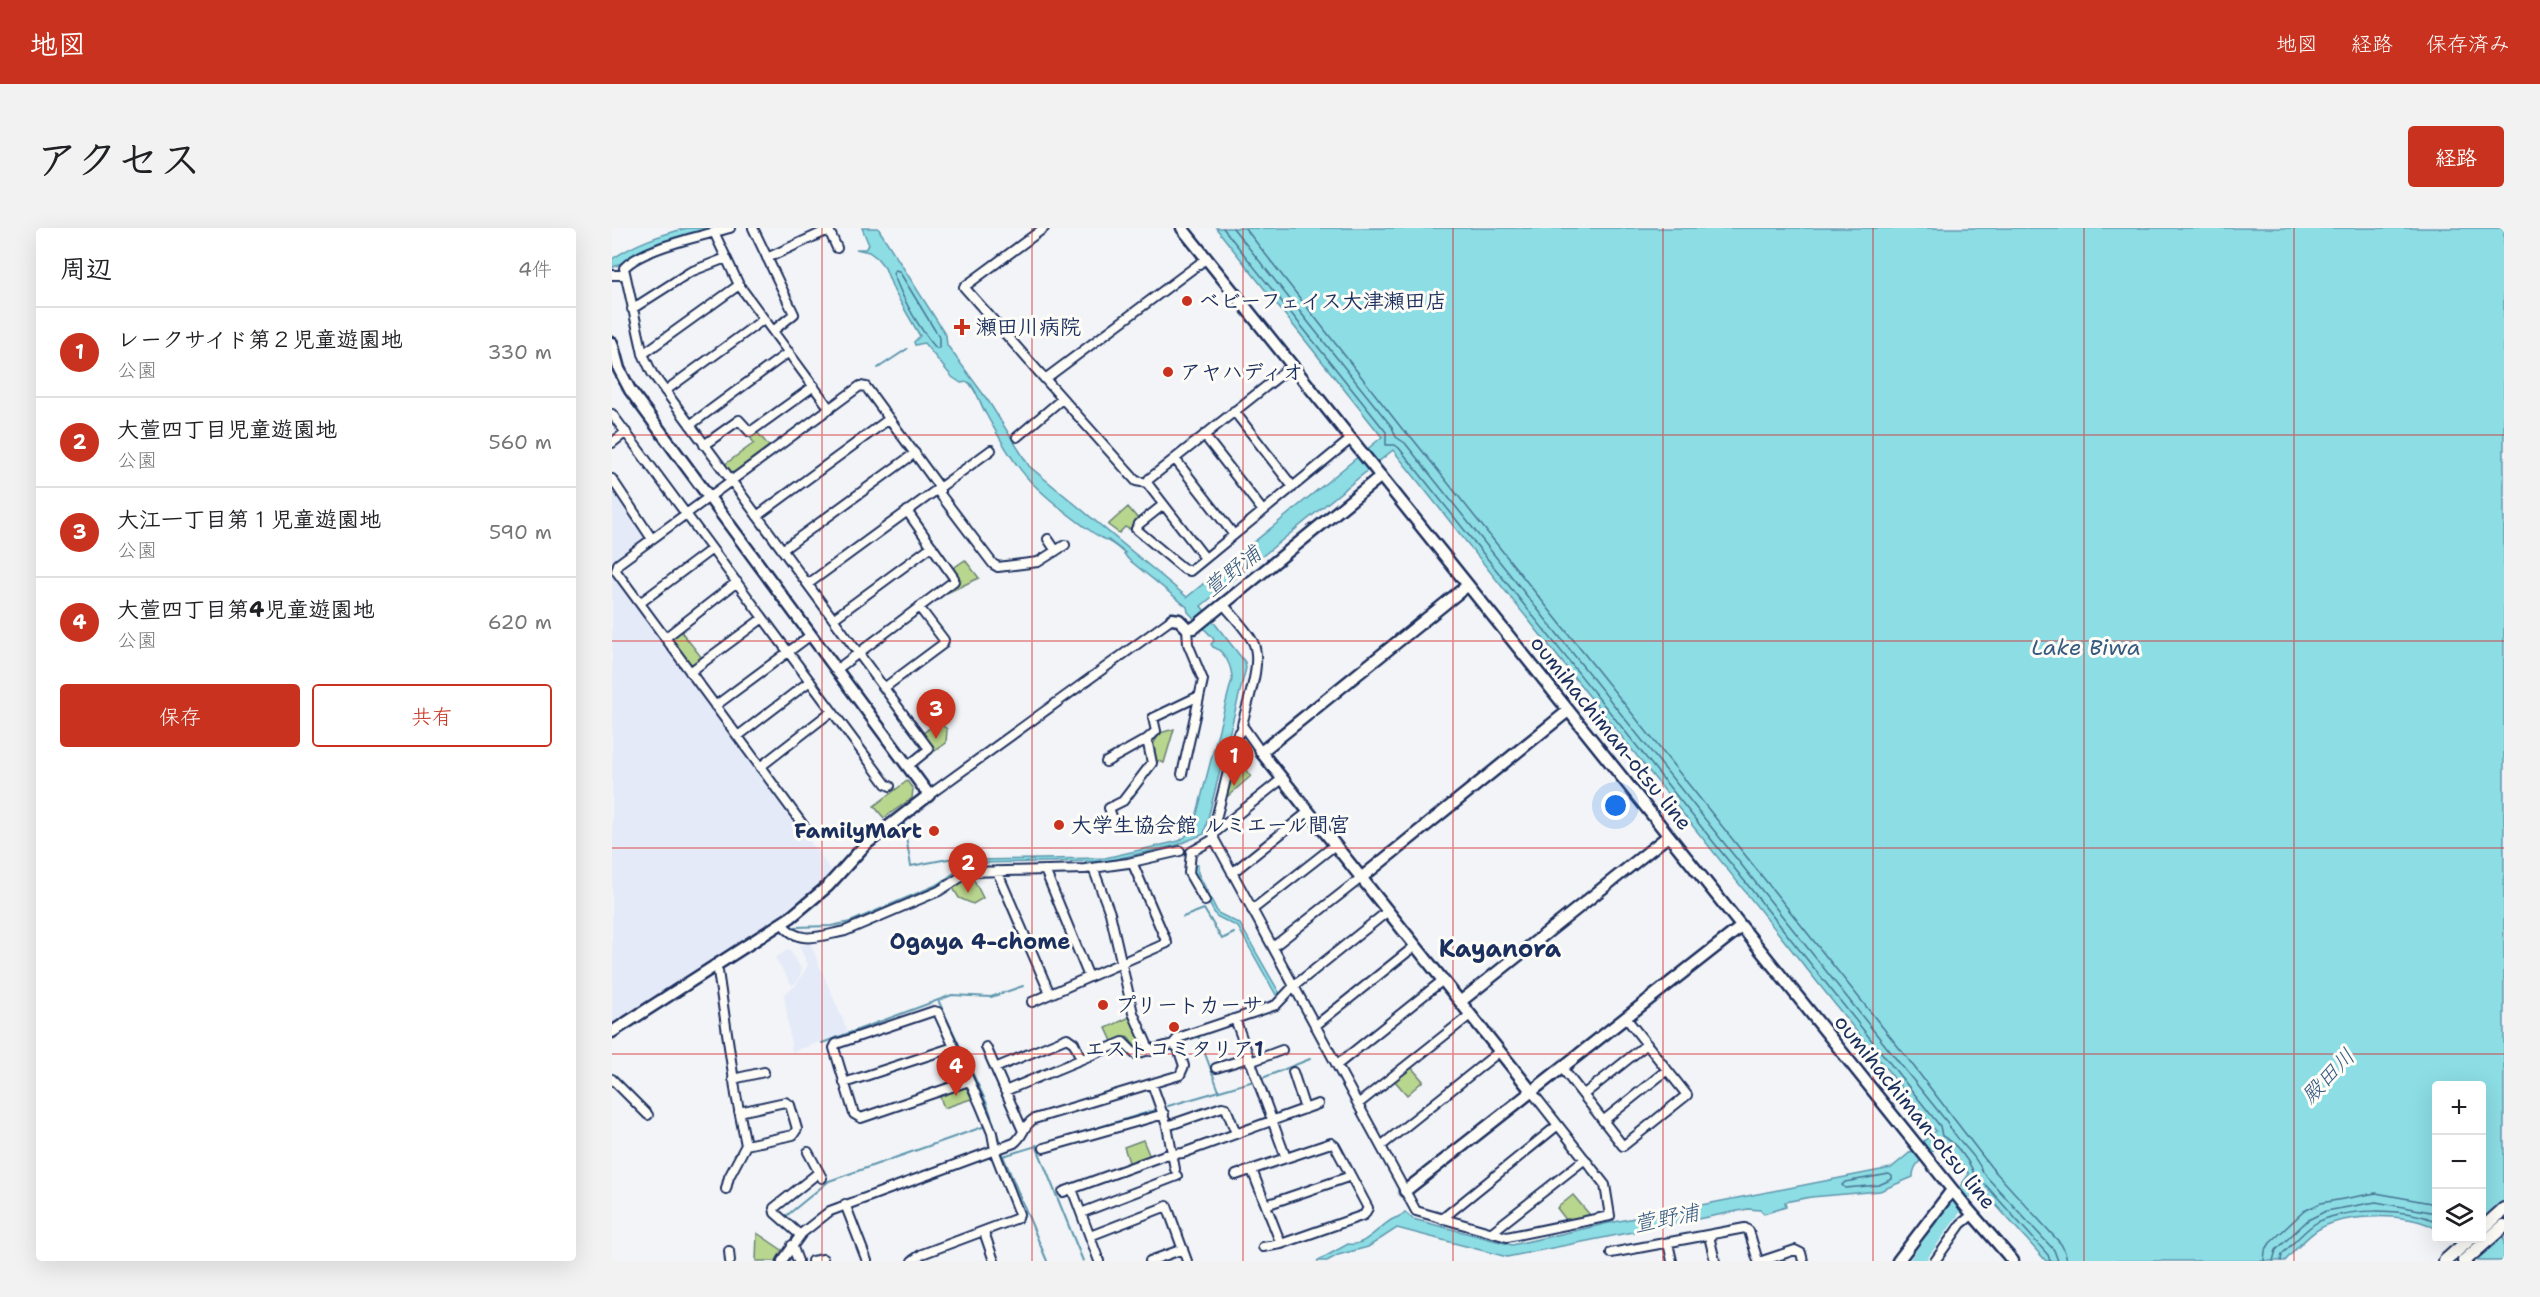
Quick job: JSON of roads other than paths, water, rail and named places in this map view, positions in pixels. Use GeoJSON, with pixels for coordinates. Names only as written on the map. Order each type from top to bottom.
{"type":"FeatureCollection","features":[{"type":"Feature","properties":{"kind":"main road"},"geometry":{"type":"LineString","coordinates":[[2486,1225],[2504,1209]]}},
{"type":"Feature","properties":{"kind":"main road"},"geometry":{"type":"LineString","coordinates":[[2464,1261],[2504,1226]]}},
{"type":"Feature","properties":{"kind":"main road"},"geometry":{"type":"LineString","coordinates":[[2445,1261],[2466,1243]]}},
{"type":"Feature","properties":{"kind":"street"},"geometry":{"type":"LineString","coordinates":[[730,228],[659,248],[635,259],[624,268],[623,275],[643,354],[652,374],[929,749],[908,766]]}},
{"type":"Feature","properties":{"kind":"street"},"geometry":{"type":"LineString","coordinates":[[753,228],[794,314],[773,331]]}},
{"type":"Feature","properties":{"kind":"street","name":"oumihachiman-otsu line"},"geometry":{"type":"LineString","coordinates":[[1182,228],[1953,1191],[2013,1261]]}},
{"type":"Feature","properties":{"kind":"street"},"geometry":{"type":"LineString","coordinates":[[767,258],[828,229],[837,248]]}},
{"type":"Feature","properties":{"kind":"street"},"geometry":{"type":"LineString","coordinates":[[1039,229],[964,287],[1136,481],[1147,483],[1205,558]]}},
{"type":"Feature","properties":{"kind":"street"},"geometry":{"type":"LineString","coordinates":[[714,232],[739,285],[830,409]]}},
{"type":"Feature","properties":{"kind":"street"},"geometry":{"type":"LineString","coordinates":[[632,309],[690,272],[726,258]]}},
{"type":"Feature","properties":{"kind":"street"},"geometry":{"type":"LineString","coordinates":[[1045,379],[1207,258]]}},
{"type":"Feature","properties":{"kind":"street"},"geometry":{"type":"LineString","coordinates":[[612,275],[623,275]]}},
{"type":"Feature","properties":{"kind":"street"},"geometry":{"type":"LineString","coordinates":[[643,354],[739,285]]}},
{"type":"Feature","properties":{"kind":"street"},"geometry":{"type":"LineString","coordinates":[[665,391],[764,319]]}},
{"type":"Feature","properties":{"kind":"street"},"geometry":{"type":"LineString","coordinates":[[612,343],[619,369],[630,390],[929,795]]}},
{"type":"Feature","properties":{"kind":"street"},"geometry":{"type":"LineString","coordinates":[[690,425],[789,352]]}},
{"type":"Feature","properties":{"kind":"street"},"geometry":{"type":"LineString","coordinates":[[1147,483],[1293,365]]}},
{"type":"Feature","properties":{"kind":"street"},"geometry":{"type":"LineString","coordinates":[[704,445],[739,420],[750,432],[814,386]]}},
{"type":"Feature","properties":{"kind":"street"},"geometry":{"type":"LineString","coordinates":[[809,833],[615,568],[686,513],[860,386],[866,387],[940,488],[940,494],[993,564],[998,567],[1038,562],[1065,546]]}},
{"type":"Feature","properties":{"kind":"street"},"geometry":{"type":"LineString","coordinates":[[1017,438],[1062,399]]}},
{"type":"Feature","properties":{"kind":"street"},"geometry":{"type":"LineString","coordinates":[[1234,411],[1293,487]]}},
{"type":"Feature","properties":{"kind":"street"},"geometry":{"type":"LineString","coordinates":[[612,414],[886,784],[890,786]]}},
{"type":"Feature","properties":{"kind":"street"},"geometry":{"type":"LineString","coordinates":[[757,516],[889,419]]}},
{"type":"Feature","properties":{"kind":"street"},"geometry":{"type":"LineString","coordinates":[[612,443],[626,432]]}},
{"type":"Feature","properties":{"kind":"street"},"geometry":{"type":"LineString","coordinates":[[1204,435],[1263,511]]}},
{"type":"Feature","properties":{"kind":"street"},"geometry":{"type":"LineString","coordinates":[[1163,506],[1139,524],[1136,529],[1139,534],[1184,569],[1190,571],[1351,439]]}},
{"type":"Feature","properties":{"kind":"street"},"geometry":{"type":"LineString","coordinates":[[808,584],[991,450]]}},
{"type":"Feature","properties":{"kind":"street"},"geometry":{"type":"LineString","coordinates":[[782,550],[915,453]]}},
{"type":"Feature","properties":{"kind":"street"},"geometry":{"type":"LineString","coordinates":[[1175,459],[1234,535]]}},
{"type":"Feature","properties":{"kind":"street"},"geometry":{"type":"LineString","coordinates":[[1182,774],[1203,680],[1188,644],[1193,626],[1224,605],[1379,474]]}},
{"type":"Feature","properties":{"kind":"street"},"geometry":{"type":"LineString","coordinates":[[612,478],[651,539]]}},
{"type":"Feature","properties":{"kind":"street"},"geometry":{"type":"LineString","coordinates":[[836,670],[954,581],[907,512]]}},
{"type":"Feature","properties":{"kind":"street"},"geometry":{"type":"LineString","coordinates":[[1048,539],[1056,551]]}},
{"type":"Feature","properties":{"kind":"street"},"geometry":{"type":"LineString","coordinates":[[833,619],[932,546]]}},
{"type":"Feature","properties":{"kind":"street"},"geometry":{"type":"LineString","coordinates":[[640,603],[712,549]]}},
{"type":"Feature","properties":{"kind":"street"},"geometry":{"type":"LineString","coordinates":[[665,638],[737,582]]}},
{"type":"Feature","properties":{"kind":"street"},"geometry":{"type":"LineString","coordinates":[[1261,752],[1468,585]]}},
{"type":"Feature","properties":{"kind":"street"},"geometry":{"type":"LineString","coordinates":[[1224,605],[1253,642],[1257,658],[1242,729],[1237,736],[1213,837],[1416,1211],[1507,1237],[1610,1216],[1605,1185],[1242,729]]}},
{"type":"Feature","properties":{"kind":"street"},"geometry":{"type":"LineString","coordinates":[[884,688],[943,644],[944,640],[919,607]]}},
{"type":"Feature","properties":{"kind":"street"},"geometry":{"type":"LineString","coordinates":[[690,672],[763,618]]}},
{"type":"Feature","properties":{"kind":"street"},"geometry":{"type":"LineString","coordinates":[[612,1032],[782,923],[828,886],[866,844],[929,795],[1172,619],[1193,626]]}},
{"type":"Feature","properties":{"kind":"street"},"geometry":{"type":"LineString","coordinates":[[715,706],[811,635]]}},
{"type":"Feature","properties":{"kind":"street"},"geometry":{"type":"LineString","coordinates":[[738,736],[810,681]]}},
{"type":"Feature","properties":{"kind":"street"},"geometry":{"type":"LineString","coordinates":[[1106,762],[1148,739],[1156,731],[1153,718],[1199,696]]}},
{"type":"Feature","properties":{"kind":"street"},"geometry":{"type":"LineString","coordinates":[[760,766],[832,711]]}},
{"type":"Feature","properties":{"kind":"street"},"geometry":{"type":"LineString","coordinates":[[1273,947],[1568,711]]}},
{"type":"Feature","properties":{"kind":"street"},"geometry":{"type":"LineString","coordinates":[[1114,822],[1108,808],[1123,801],[1152,763],[1148,739]]}},
{"type":"Feature","properties":{"kind":"street"},"geometry":{"type":"LineString","coordinates":[[1205,901],[1189,873],[1191,852],[1213,837],[1282,779]]}},
{"type":"Feature","properties":{"kind":"street"},"geometry":{"type":"LineString","coordinates":[[1232,873],[1308,812]]}},
{"type":"Feature","properties":{"kind":"street"},"geometry":{"type":"LineString","coordinates":[[1460,1002],[1668,836]]}},
{"type":"Feature","properties":{"kind":"street"},"geometry":{"type":"LineString","coordinates":[[1252,910],[1335,845]]}},
{"type":"Feature","properties":{"kind":"street"},"geometry":{"type":"LineString","coordinates":[[782,923],[794,936],[802,938],[845,931],[939,891],[969,872],[1093,868],[1180,851]]}},
{"type":"Feature","properties":{"kind":"street"},"geometry":{"type":"LineString","coordinates":[[1032,1002],[1167,943],[1132,862]]}},
{"type":"Feature","properties":{"kind":"street"},"geometry":{"type":"LineString","coordinates":[[1093,868],[1110,913],[1133,1013],[1150,1051]]}},
{"type":"Feature","properties":{"kind":"street"},"geometry":{"type":"LineString","coordinates":[[1045,870],[1089,977]]}},
{"type":"Feature","properties":{"kind":"street"},"geometry":{"type":"LineString","coordinates":[[997,871],[1050,994]]}},
{"type":"Feature","properties":{"kind":"street"},"geometry":{"type":"LineString","coordinates":[[1005,1091],[1123,1042],[1135,1054],[1150,1051],[1173,1044],[1178,1038],[1276,1005],[1294,986],[1388,911]]}},
{"type":"Feature","properties":{"kind":"street"},"geometry":{"type":"LineString","coordinates":[[1405,1191],[1741,927]]}},
{"type":"Feature","properties":{"kind":"street"},"geometry":{"type":"LineString","coordinates":[[1316,1026],[1415,946]]}},
{"type":"Feature","properties":{"kind":"street"},"geometry":{"type":"LineString","coordinates":[[714,965],[718,971],[733,1079],[746,1145],[729,1177],[726,1189]]}},
{"type":"Feature","properties":{"kind":"street"},"geometry":{"type":"LineString","coordinates":[[1337,1065],[1443,980]]}},
{"type":"Feature","properties":{"kind":"street"},"geometry":{"type":"LineString","coordinates":[[912,1261],[922,1254],[1018,1218],[1019,1214],[995,1148],[992,1133],[941,1016],[934,1011],[836,1044],[833,1053],[854,1114],[861,1118],[969,1081]]}},
{"type":"Feature","properties":{"kind":"street"},"geometry":{"type":"LineString","coordinates":[[1358,1104],[1470,1015]]}},
{"type":"Feature","properties":{"kind":"street"},"geometry":{"type":"LineString","coordinates":[[1562,1068],[1623,1146],[1687,1095],[1626,1018]]}},
{"type":"Feature","properties":{"kind":"street"},"geometry":{"type":"LineString","coordinates":[[1235,1019],[1286,1158]]}},
{"type":"Feature","properties":{"kind":"street"},"geometry":{"type":"LineString","coordinates":[[995,1068],[1067,1038],[1074,1043],[1081,1059]]}},
{"type":"Feature","properties":{"kind":"street"},"geometry":{"type":"LineString","coordinates":[[782,1261],[800,1235],[820,1218],[845,1204],[995,1148],[1017,1142],[1025,1125],[1034,1119],[1183,1072],[1184,1066],[1179,1050],[1173,1044]]}},
{"type":"Feature","properties":{"kind":"street"},"geometry":{"type":"LineString","coordinates":[[1583,1095],[1647,1044]]}},
{"type":"Feature","properties":{"kind":"street"},"geometry":{"type":"LineString","coordinates":[[844,1083],[954,1047]]}},
{"type":"Feature","properties":{"kind":"street"},"geometry":{"type":"LineString","coordinates":[[986,1047],[1023,1131]]}},
{"type":"Feature","properties":{"kind":"street"},"geometry":{"type":"LineString","coordinates":[[1216,1068],[1282,1050]]}},
{"type":"Feature","properties":{"kind":"street"},"geometry":{"type":"LineString","coordinates":[[1381,1146],[1500,1051]]}},
{"type":"Feature","properties":{"kind":"street"},"geometry":{"type":"LineString","coordinates":[[1603,1121],[1667,1070]]}},
{"type":"Feature","properties":{"kind":"street"},"geometry":{"type":"LineString","coordinates":[[733,1079],[764,1072]]}},
{"type":"Feature","properties":{"kind":"street"},"geometry":{"type":"LineString","coordinates":[[1293,1072],[1305,1109]]}},
{"type":"Feature","properties":{"kind":"street"},"geometry":{"type":"LineString","coordinates":[[612,1079],[648,1115]]}},
{"type":"Feature","properties":{"kind":"street"},"geometry":{"type":"LineString","coordinates":[[1081,1213],[1176,1172],[1164,1114],[1152,1083]]}},
{"type":"Feature","properties":{"kind":"street"},"geometry":{"type":"LineString","coordinates":[[739,1112],[785,1102],[790,1106],[797,1129],[793,1135],[746,1145]]}},
{"type":"Feature","properties":{"kind":"street"},"geometry":{"type":"LineString","coordinates":[[1063,1192],[1172,1154],[1183,1153],[1318,1104]]}},
{"type":"Feature","properties":{"kind":"street"},"geometry":{"type":"LineString","coordinates":[[1167,1126],[1222,1107],[1226,1108],[1236,1133]]}},
{"type":"Feature","properties":{"kind":"street"},"geometry":{"type":"LineString","coordinates":[[1044,1148],[1164,1114]]}},
{"type":"Feature","properties":{"kind":"street"},"geometry":{"type":"LineString","coordinates":[[1442,1219],[1558,1125]]}},
{"type":"Feature","properties":{"kind":"street"},"geometry":{"type":"LineString","coordinates":[[1236,1175],[1331,1143],[1335,1146],[1368,1208],[1364,1215],[1281,1244],[1263,1247]]}},
{"type":"Feature","properties":{"kind":"street"},"geometry":{"type":"LineString","coordinates":[[800,1235],[775,1213],[774,1208],[820,1175],[808,1152]]}},
{"type":"Feature","properties":{"kind":"street"},"geometry":{"type":"LineString","coordinates":[[1492,1232],[1585,1159]]}},
{"type":"Feature","properties":{"kind":"street"},"geometry":{"type":"LineString","coordinates":[[1251,1170],[1281,1244]]}},
{"type":"Feature","properties":{"kind":"street"},"geometry":{"type":"LineString","coordinates":[[1266,1205],[1351,1176]]}},
{"type":"Feature","properties":{"kind":"street"},"geometry":{"type":"LineString","coordinates":[[1072,1189],[1099,1261]]}},
{"type":"Feature","properties":{"kind":"street"},"geometry":{"type":"LineString","coordinates":[[1898,1261],[1953,1191]]}},
{"type":"Feature","properties":{"kind":"street"},"geometry":{"type":"LineString","coordinates":[[845,1204],[867,1261]]}},
{"type":"Feature","properties":{"kind":"street"},"geometry":{"type":"LineString","coordinates":[[1090,1236],[1167,1206],[1187,1261]]}},
{"type":"Feature","properties":{"kind":"street"},"geometry":{"type":"LineString","coordinates":[[1935,1261],[1970,1212]]}},
{"type":"Feature","properties":{"kind":"street"},"geometry":{"type":"LineString","coordinates":[[1611,1253],[1745,1228],[1749,1231],[1760,1261],[1795,1250],[1801,1253],[1803,1261]]}},
{"type":"Feature","properties":{"kind":"street"},"geometry":{"type":"LineString","coordinates":[[984,1232],[994,1261]]}},
{"type":"Feature","properties":{"kind":"street"},"geometry":{"type":"LineString","coordinates":[[1709,1236],[1715,1261]]}},
{"type":"Feature","properties":{"kind":"street"},"geometry":{"type":"LineString","coordinates":[[1668,1243],[1672,1261]]}},
{"type":"Feature","properties":{"kind":"street"},"geometry":{"type":"LineString","coordinates":[[792,1245],[798,1261]]}},
{"type":"Feature","properties":{"kind":"street"},"geometry":{"type":"LineString","coordinates":[[1150,1261],[1183,1249]]}},
{"type":"Feature","properties":{"kind":"street"},"geometry":{"type":"LineString","coordinates":[[1625,1250],[1628,1261]]}},
{"type":"Feature","properties":{"kind":"street"},"geometry":{"type":"LineString","coordinates":[[729,1251],[730,1261]]}},
{"type":"Feature","properties":{"kind":"street"},"geometry":{"type":"LineString","coordinates":[[812,1261],[823,1259]]}},
{"type":"Feature","properties":{"kind":"water"},"geometry":{"type":"Polygon","coordinates":[[[687,228],[709,228],[660,242],[612,268],[612,259],[630,248],[687,228]]]}},
{"type":"Feature","properties":{"kind":"water","name":"Lake Biwa"},"geometry":{"type":"Polygon","coordinates":[[[862,228],[878,228],[946,335],[947,345],[989,402],[1029,466],[1187,597],[1382,437],[1216,228],[2504,228],[2504,1261],[2478,1261],[2454,1243],[2486,1243],[2486,1081],[2432,1081],[2432,1227],[2425,1223],[2395,1217],[2361,1217],[2345,1220],[2314,1232],[2285,1261],[2046,1261],[1978,1185],[1970,1197],[1961,1185],[1969,1174],[1944,1142],[1919,1162],[1913,1177],[1880,1191],[1811,1197],[1785,1202],[1786,1207],[1764,1214],[1760,1210],[1748,1209],[1507,1257],[1397,1228],[1368,1247],[1338,1255],[1327,1261],[1317,1261],[1348,1244],[1366,1239],[1405,1212],[1413,1219],[1512,1245],[1609,1223],[1891,1168],[1936,1131],[1393,450],[1201,606],[1245,662],[1246,668],[1204,834],[1177,845],[1107,861],[973,863],[973,860],[1105,858],[1179,841],[1185,837],[1194,825],[1232,674],[1224,656],[1211,644],[1214,641],[1213,638],[1188,612],[1187,607],[1128,559],[1116,546],[1060,508],[1024,475],[1007,450],[971,385],[968,382],[961,383],[952,377],[924,343],[915,345],[914,342],[920,336],[894,291],[885,268],[869,252],[856,249],[865,249],[869,245],[862,228]]]}},
{"type":"Feature","properties":{"kind":"water"},"geometry":{"type":"Polygon","coordinates":[[[1194,864],[1198,865],[1198,873],[1218,913],[1240,924],[1280,994],[1276,995],[1238,927],[1216,916],[1193,873],[1194,864]]]}},
{"type":"Feature","properties":{"kind":"waterway"},"geometry":{"type":"LineString","coordinates":[[878,368],[907,349]]}},
{"type":"Feature","properties":{"kind":"waterway"},"geometry":{"type":"LineString","coordinates":[[970,383],[976,393]]}},
{"type":"Feature","properties":{"kind":"waterway"},"geometry":{"type":"LineString","coordinates":[[1108,540],[1125,553]]}},
{"type":"Feature","properties":{"kind":"waterway"},"geometry":{"type":"LineString","coordinates":[[903,820],[911,866],[965,858]]}},
{"type":"Feature","properties":{"kind":"waterway"},"geometry":{"type":"LineString","coordinates":[[795,927],[831,926],[850,922],[939,884],[968,863],[975,862]]}},
{"type":"Feature","properties":{"kind":"waterway"},"geometry":{"type":"LineString","coordinates":[[1183,917],[1204,909],[1222,939],[1234,933]]}},
{"type":"Feature","properties":{"kind":"waterway"},"geometry":{"type":"LineString","coordinates":[[822,1043],[952,995],[991,997],[1023,986]]}},
{"type":"Feature","properties":{"kind":"waterway"},"geometry":{"type":"LineString","coordinates":[[939,1002],[987,1104],[1001,1145]]}},
{"type":"Feature","properties":{"kind":"waterway"},"geometry":{"type":"LineString","coordinates":[[1198,1035],[1219,1091]]}},
{"type":"Feature","properties":{"kind":"waterway"},"geometry":{"type":"LineString","coordinates":[[1260,1079],[1310,1059]]}},
{"type":"Feature","properties":{"kind":"waterway"},"geometry":{"type":"LineString","coordinates":[[1168,1106],[1254,1081]]}},
{"type":"Feature","properties":{"kind":"waterway"},"geometry":{"type":"LineString","coordinates":[[1002,1151],[1003,1156],[1156,1110]]}},
{"type":"Feature","properties":{"kind":"waterway"},"geometry":{"type":"LineString","coordinates":[[785,1217],[829,1181],[994,1123]]}},
{"type":"Feature","properties":{"kind":"waterway"},"geometry":{"type":"LineString","coordinates":[[1036,1145],[1083,1261]]}},
{"type":"Feature","properties":{"kind":"waterway"},"geometry":{"type":"LineString","coordinates":[[1003,1156],[1047,1261]]}},
{"type":"Feature","properties":{"kind":"waterway"},"geometry":{"type":"LineString","coordinates":[[1917,1261],[1966,1192],[1979,1179]]}},
{"type":"Feature","properties":{"kind":"place","name":"ベビーフェイス大津瀬田店"},"geometry":{"type":"Point","coordinates":[1187,301]}},
{"type":"Feature","properties":{"kind":"place","name":"瀬田川病院"},"geometry":{"type":"Point","coordinates":[962,327]}},
{"type":"Feature","properties":{"kind":"place","name":"アヤハディオ"},"geometry":{"type":"Point","coordinates":[1168,372]}},
{"type":"Feature","properties":{"kind":"place","name":"大江一丁目第１児童遊園地"},"geometry":{"type":"Point","coordinates":[936,739]}},
{"type":"Feature","properties":{"kind":"place","name":"レークサイド第２児童遊園地"},"geometry":{"type":"Point","coordinates":[1234,786]}},
{"type":"Feature","properties":{"kind":"place","name":"大学生協会館 ルミエール間宮"},"geometry":{"type":"Point","coordinates":[1059,825]}},
{"type":"Feature","properties":{"kind":"place","name":"FamilyMart"},"geometry":{"type":"Point","coordinates":[934,831]}},
{"type":"Feature","properties":{"kind":"place","name":"大萱四丁目児童遊園地"},"geometry":{"type":"Point","coordinates":[968,893]}},
{"type":"Feature","properties":{"kind":"place","name":"プリートカーサ"},"geometry":{"type":"Point","coordinates":[1103,1005]}},
{"type":"Feature","properties":{"kind":"place","name":"エストコミタリア1"},"geometry":{"type":"Point","coordinates":[1174,1027]}},
{"type":"Feature","properties":{"kind":"place","name":"大萱四丁目第4児童遊園地"},"geometry":{"type":"Point","coordinates":[956,1096]}},
{"type":"Feature","properties":{"kind":"district","name":"Ogaya 4-chome"},"geometry":{"type":"Point","coordinates":[980,941]}},
{"type":"Feature","properties":{"kind":"district","name":"Kayanora"},"geometry":{"type":"Point","coordinates":[1500,949]}},
{"type":"Feature","properties":{"kind":"water label","name":"萱野浦"},"geometry":{"type":"Point","coordinates":[1232,571]}},
{"type":"Feature","properties":{"kind":"water label","name":"殿田川"},"geometry":{"type":"Point","coordinates":[2328,1076]}},
{"type":"Feature","properties":{"kind":"water label","name":"萱野浦"},"geometry":{"type":"Point","coordinates":[1666,1218]}}]}
